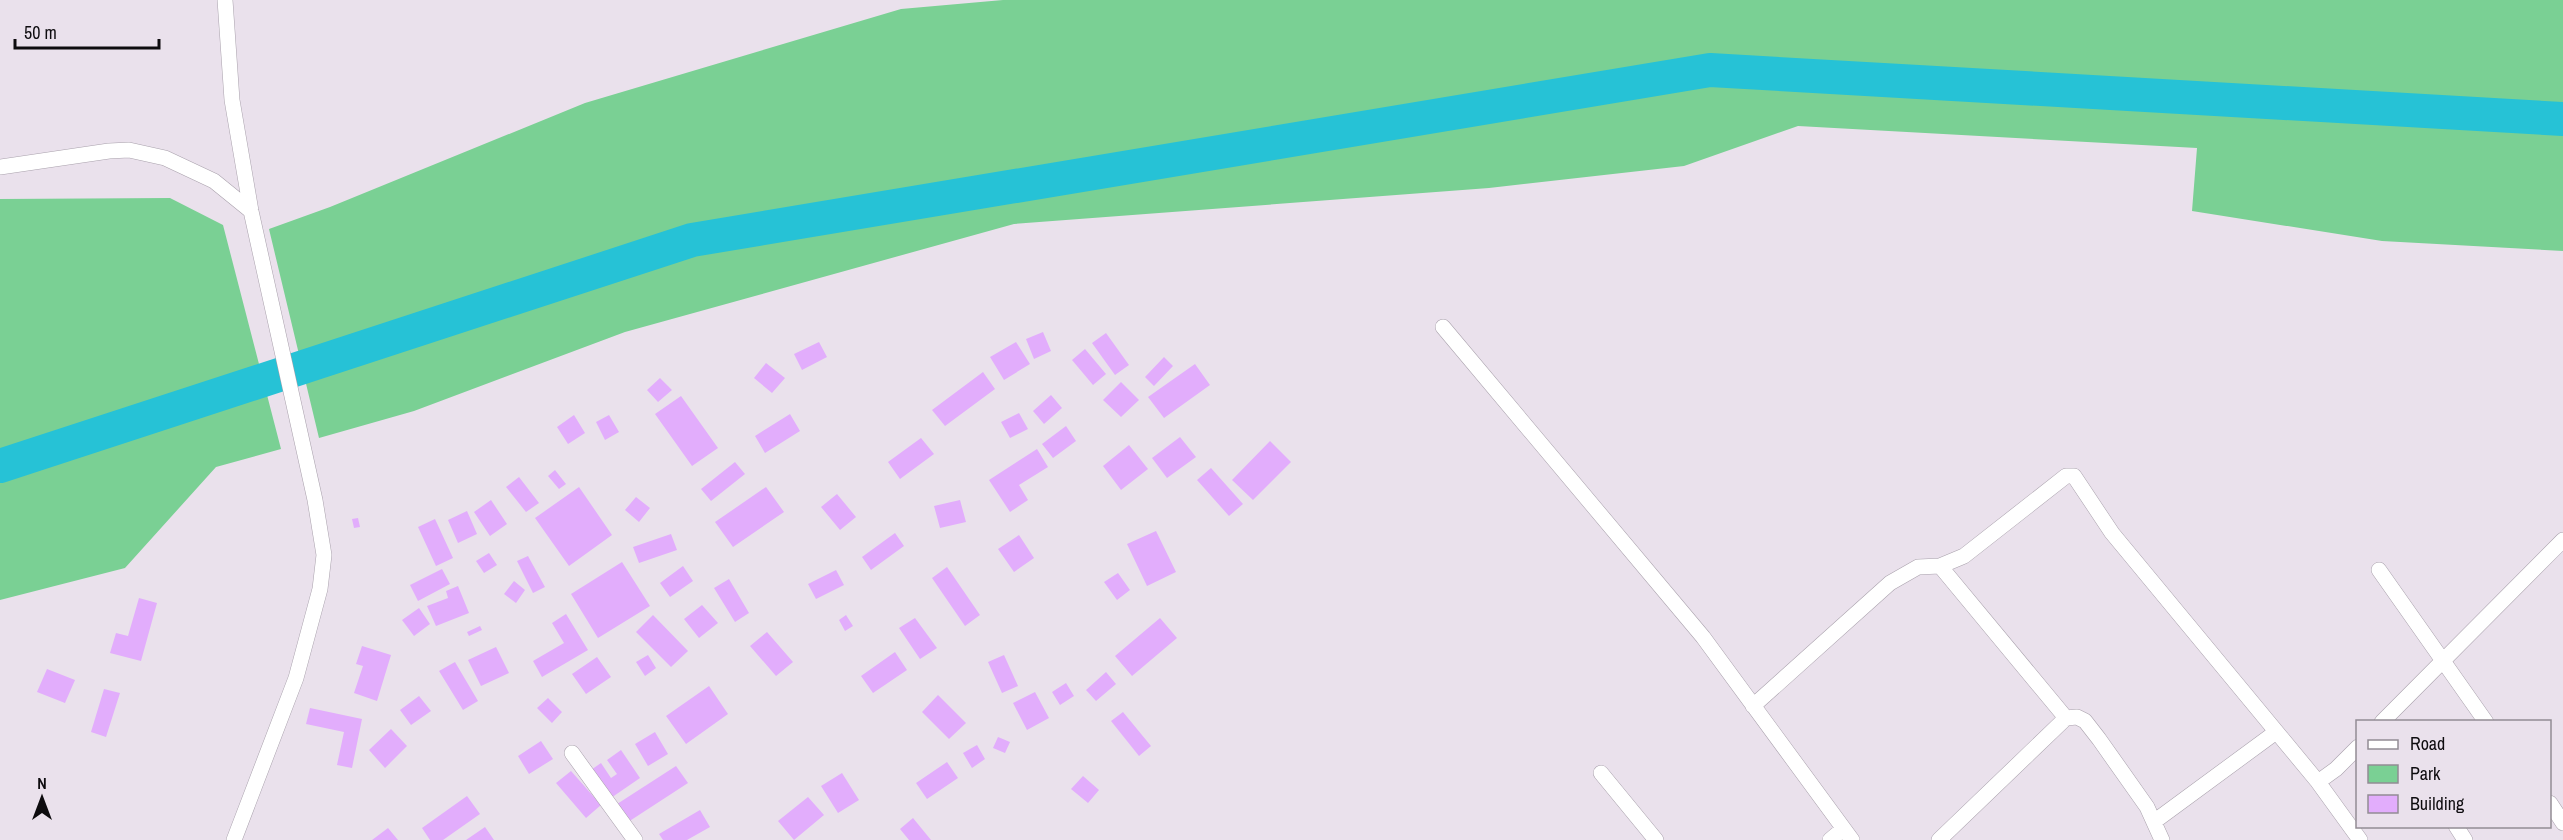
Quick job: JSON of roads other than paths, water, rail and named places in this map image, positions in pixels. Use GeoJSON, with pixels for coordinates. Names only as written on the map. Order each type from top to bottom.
{"type":"FeatureCollection","features":[{"type":"Feature","properties":{"kind":"street"},"geometry":{"type":"LineString","coordinates":[[225,0],[232,100],[251,211],[315,500],[324,555],[320,590],[296,678],[234,840]]}},
{"type":"Feature","properties":{"kind":"street"},"geometry":{"type":"LineString","coordinates":[[0,167],[129,150],[165,158],[214,181],[251,211]]}},
{"type":"Feature","properties":{"kind":"street"},"geometry":{"type":"LineString","coordinates":[[1443,327],[1702,637],[1848,834],[1830,840]]}},
{"type":"Feature","properties":{"kind":"street"},"geometry":{"type":"LineString","coordinates":[[1753,706],[1890,583],[1918,567],[1940,566],[1964,556],[2066,476],[2074,476],[2112,533],[2318,782],[2360,840]]}},
{"type":"Feature","properties":{"kind":"street"},"geometry":{"type":"LineString","coordinates":[[2384,720],[2563,540]]}},
{"type":"Feature","properties":{"kind":"street"},"geometry":{"type":"LineString","coordinates":[[1940,566],[2066,718]]}},
{"type":"Feature","properties":{"kind":"street"},"geometry":{"type":"LineString","coordinates":[[2379,570],[2485,720]]}},
{"type":"Feature","properties":{"kind":"street"},"geometry":{"type":"LineString","coordinates":[[1939,840],[2066,718],[2077,717],[2085,721],[2155,821],[2162,840]]}},
{"type":"Feature","properties":{"kind":"street"},"geometry":{"type":"LineString","coordinates":[[2155,821],[2276,732]]}},
{"type":"Feature","properties":{"kind":"street"},"geometry":{"type":"LineString","coordinates":[[2318,782],[2336,769],[2356,749]]}},
{"type":"Feature","properties":{"kind":"street"},"geometry":{"type":"LineString","coordinates":[[572,753],[635,840]]}},
{"type":"Feature","properties":{"kind":"street"},"geometry":{"type":"LineString","coordinates":[[1601,773],[1656,840]]}},
{"type":"Feature","properties":{"kind":"street"},"geometry":{"type":"LineString","coordinates":[[2551,805],[2563,823]]}},
{"type":"Feature","properties":{"kind":"waterway"},"geometry":{"type":"LineString","coordinates":[[0,466],[692,240],[1710,70],[2563,119]]}}]}
